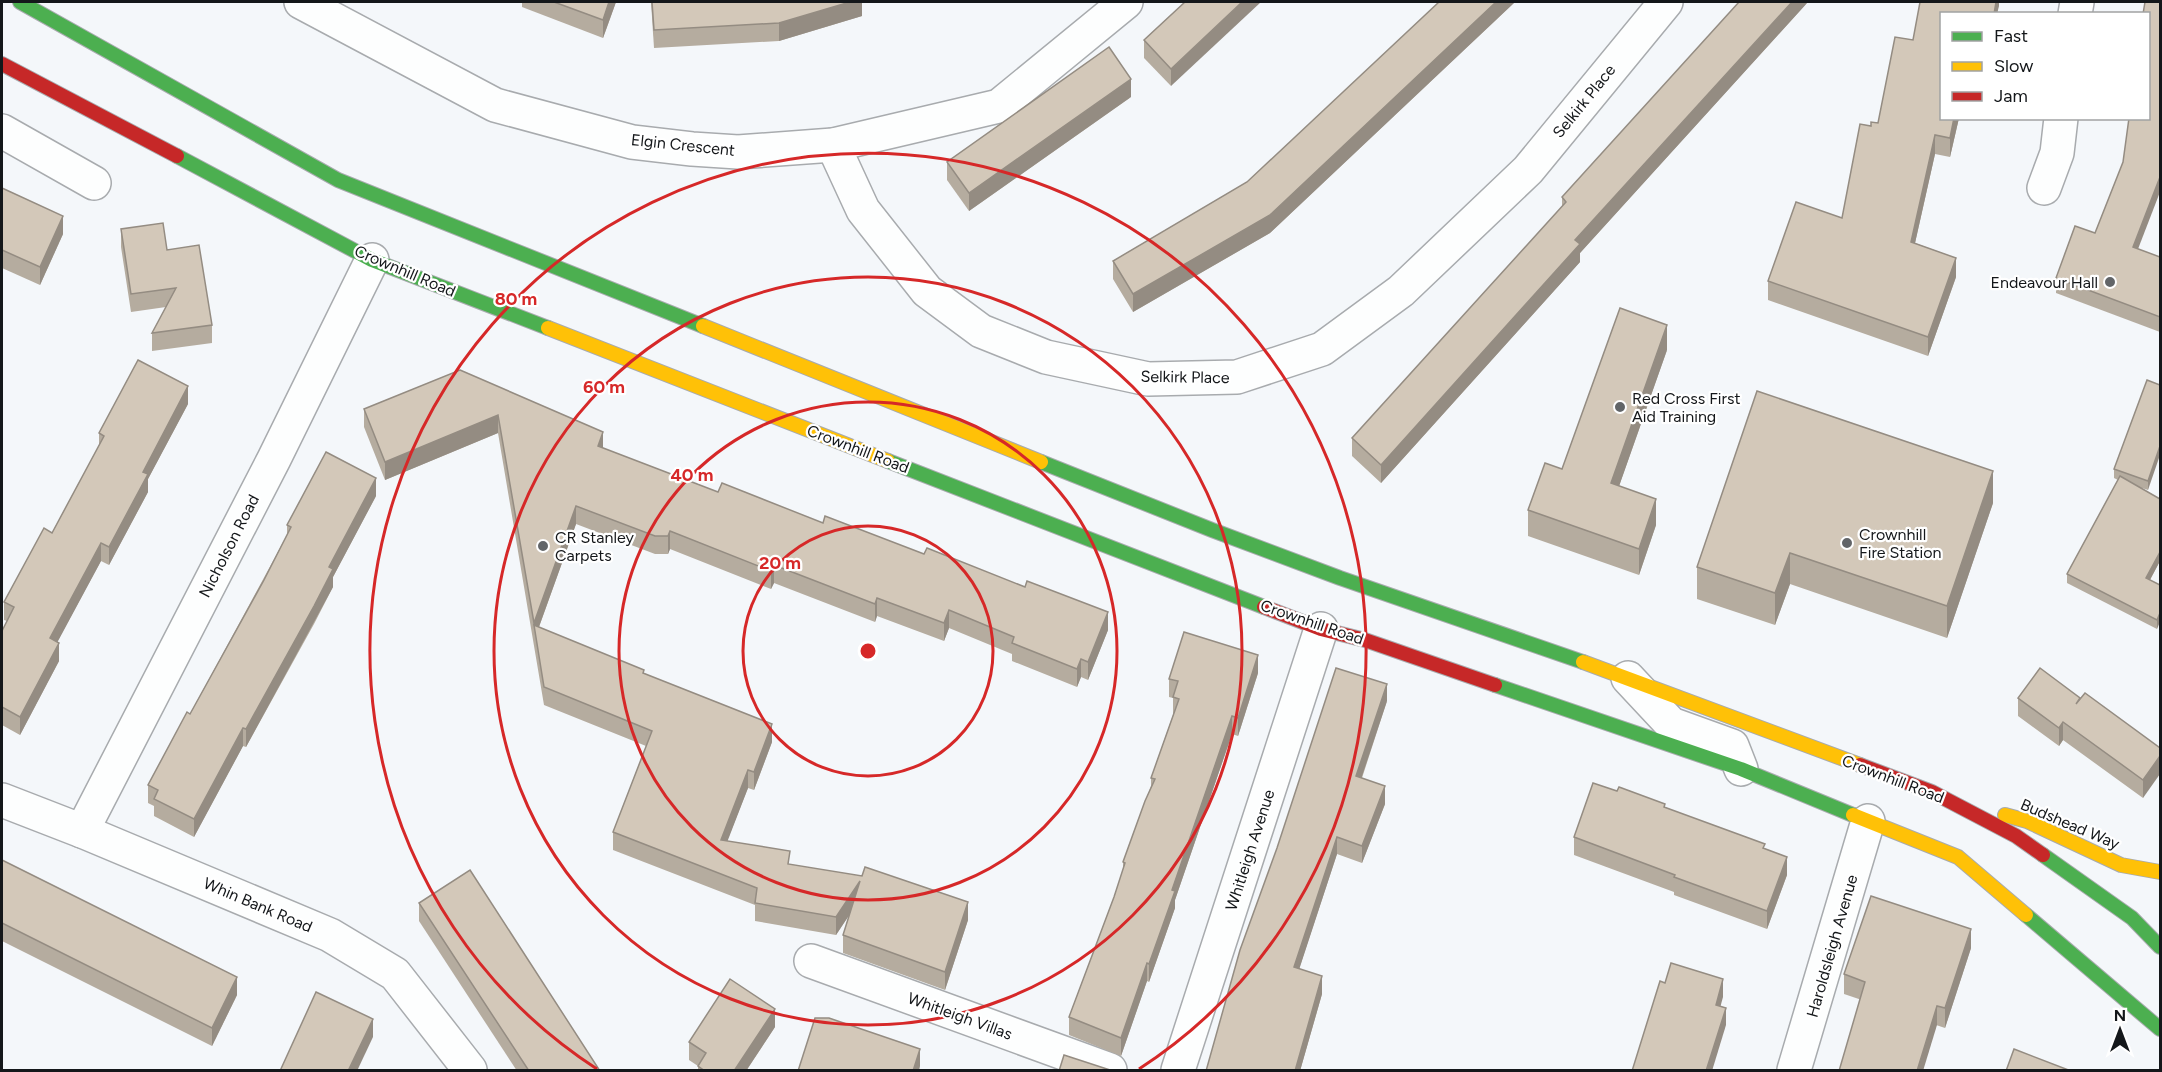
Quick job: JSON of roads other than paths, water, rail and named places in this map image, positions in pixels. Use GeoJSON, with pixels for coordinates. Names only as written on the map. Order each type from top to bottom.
{"type":"FeatureCollection","features":[{"type":"Feature","properties":{"kind":"main road","name":"Crownhill Road"},"geometry":{"type":"LineString","coordinates":[[20,2],[338,180],[1212,530],[1340,578],[1628,678],[1932,792],[2016,836],[2132,918],[2160,947]]}},
{"type":"Feature","properties":{"kind":"main road","name":"Crownhill Road"},"geometry":{"type":"LineString","coordinates":[[2,64],[372,260],[1321,629],[1365,640],[1741,769],[1958,856],[2160,1029]]}},
{"type":"Feature","properties":{"kind":"main road","name":"Budshead Way"},"geometry":{"type":"LineString","coordinates":[[1932,792],[2027,821],[2121,865],[2160,872]]}},
{"type":"Feature","properties":{"kind":"street","name":"Elgin Crescent"},"geometry":{"type":"LineString","coordinates":[[301,2],[495,105],[632,142],[738,152],[833,145],[999,106],[1126,2]]}},
{"type":"Feature","properties":{"kind":"street","name":"Selkirk Place"},"geometry":{"type":"LineString","coordinates":[[833,145],[863,210],[927,291],[981,331],[1046,357],[1148,379],[1237,377],[1322,349],[1401,291],[1528,170],[1666,2]]}},
{"type":"Feature","properties":{"kind":"street"},"geometry":{"type":"LineString","coordinates":[[2044,188],[2057,153],[2061,120]]}},
{"type":"Feature","properties":{"kind":"street"},"geometry":{"type":"LineString","coordinates":[[2,131],[94,183]]}},
{"type":"Feature","properties":{"kind":"street","name":"Nicholson Road"},"geometry":{"type":"LineString","coordinates":[[82,831],[274,459],[372,260]]}},
{"type":"Feature","properties":{"kind":"street","name":"Whitleigh Avenue"},"geometry":{"type":"LineString","coordinates":[[1178,1071],[1321,629]]}},
{"type":"Feature","properties":{"kind":"street","name":"Crownhill Road"},"geometry":{"type":"LineString","coordinates":[[1628,678],[1671,724],[1732,746],[1741,769]]}},
{"type":"Feature","properties":{"kind":"street","name":"Whin Bank Road"},"geometry":{"type":"LineString","coordinates":[[2,800],[330,935],[395,974],[470,1071]]}},
{"type":"Feature","properties":{"kind":"street","name":"Haroldsleigh Avenue"},"geometry":{"type":"LineString","coordinates":[[1794,1071],[1868,821]]}},
{"type":"Feature","properties":{"kind":"street","name":"Whitleigh Villas"},"geometry":{"type":"LineString","coordinates":[[811,961],[1110,1071]]}},
{"type":"Feature","properties":{"kind":"place","name":"Endeavour Hall"},"geometry":{"type":"Point","coordinates":[2110,282]}},
{"type":"Feature","properties":{"kind":"place","name":"Red Cross First Aid Training"},"geometry":{"type":"Point","coordinates":[1620,407]}},
{"type":"Feature","properties":{"kind":"place","name":"Crownhill Fire Station"},"geometry":{"type":"Point","coordinates":[1847,543]}},
{"type":"Feature","properties":{"kind":"place","name":"CR Stanley Carpets"},"geometry":{"type":"Point","coordinates":[543,546]}}]}
